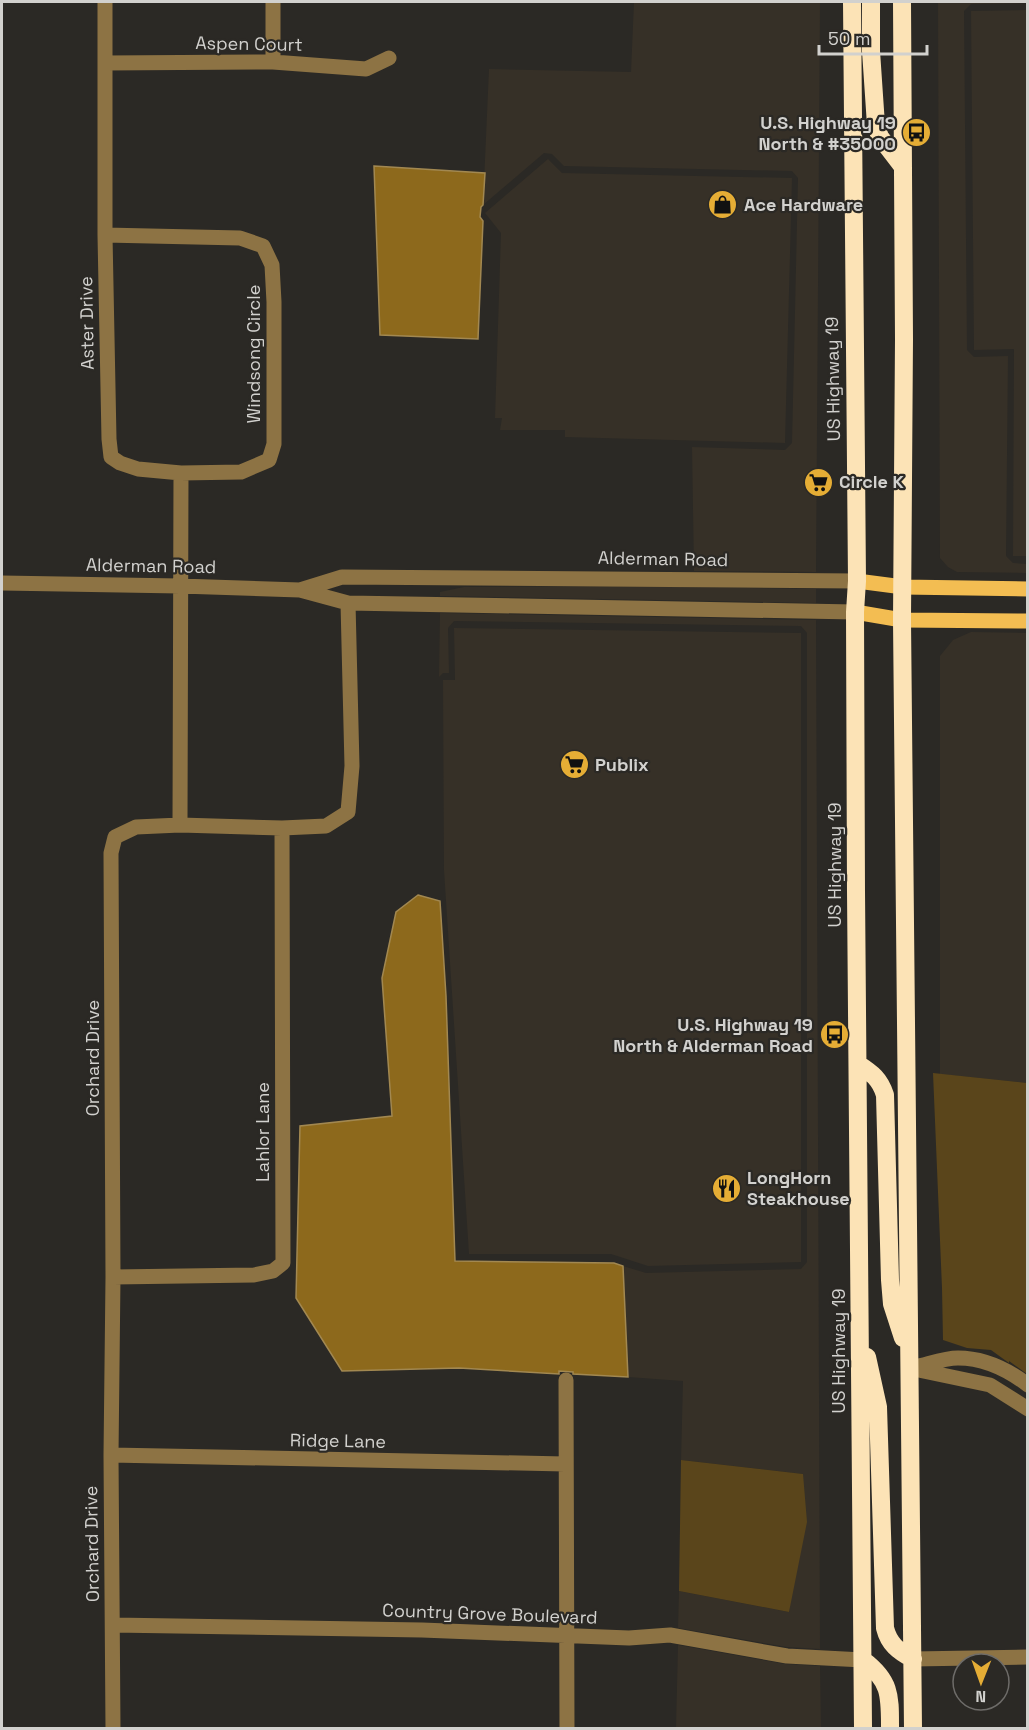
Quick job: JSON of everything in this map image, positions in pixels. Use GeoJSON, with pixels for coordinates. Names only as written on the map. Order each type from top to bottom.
{"type":"FeatureCollection","features":[{"type":"Feature","properties":{"kind":"highway","name":"US Highway 19"},"geometry":{"type":"LineString","coordinates":[[852,2],[863,1728]]}},
{"type":"Feature","properties":{"kind":"highway"},"geometry":{"type":"LineString","coordinates":[[871,2],[871,51],[876,125],[880,137],[903,167]]}},
{"type":"Feature","properties":{"kind":"highway"},"geometry":{"type":"LineString","coordinates":[[902,2],[902,620],[913,1728]]}},
{"type":"Feature","properties":{"kind":"highway"},"geometry":{"type":"LineString","coordinates":[[858,1064],[882,1084],[885,1095],[892,1304],[909,1361]]}},
{"type":"Feature","properties":{"kind":"highway"},"geometry":{"type":"LineString","coordinates":[[860,1332],[878,1407],[885,1628],[890,1643],[899,1652],[913,1659]]}},
{"type":"Feature","properties":{"kind":"highway"},"geometry":{"type":"LineString","coordinates":[[863,1660],[877,1670],[885,1682],[890,1695],[890,1728]]}},
{"type":"Feature","properties":{"kind":"main road","name":"Alderman Road"},"geometry":{"type":"LineString","coordinates":[[857,581],[903,587],[1028,589]]}},
{"type":"Feature","properties":{"kind":"main road","name":"Alderman Road"},"geometry":{"type":"LineString","coordinates":[[855,612],[902,620],[1028,621]]}},
{"type":"Feature","properties":{"kind":"street","name":"Aster Drive"},"geometry":{"type":"LineString","coordinates":[[105,2],[105,235],[111,457],[120,463],[138,469],[181,473]]}},
{"type":"Feature","properties":{"kind":"street"},"geometry":{"type":"LineString","coordinates":[[273,2],[273,62]]}},
{"type":"Feature","properties":{"kind":"street","name":"Aspen Court"},"geometry":{"type":"LineString","coordinates":[[105,63],[273,62],[366,69],[389,58]]}},
{"type":"Feature","properties":{"kind":"street","name":"Windsong Circle"},"geometry":{"type":"LineString","coordinates":[[105,235],[240,238],[263,246],[272,266],[274,444],[270,460],[241,472],[181,473]]}},
{"type":"Feature","properties":{"kind":"street"},"geometry":{"type":"LineString","coordinates":[[180,825],[181,473]]}},
{"type":"Feature","properties":{"kind":"street","name":"Alderman Road"},"geometry":{"type":"LineString","coordinates":[[300,590],[342,577],[857,581]]}},
{"type":"Feature","properties":{"kind":"street","name":"Alderman Road"},"geometry":{"type":"LineString","coordinates":[[2,584],[300,590],[348,603],[855,612]]}},
{"type":"Feature","properties":{"kind":"street","name":"Orchard Drive"},"geometry":{"type":"LineString","coordinates":[[113,1728],[111,853],[115,837],[136,827],[326,826],[348,812],[352,766],[348,603]]}},
{"type":"Feature","properties":{"kind":"street","name":"Lahlor Lane"},"geometry":{"type":"LineString","coordinates":[[113,1277],[254,1275],[273,1270],[283,1263],[282,828]]}},
{"type":"Feature","properties":{"kind":"street"},"geometry":{"type":"LineString","coordinates":[[909,1361],[957,1358],[991,1363],[1028,1385]]}},
{"type":"Feature","properties":{"kind":"street"},"geometry":{"type":"LineString","coordinates":[[909,1361],[990,1385],[1028,1409]]}},
{"type":"Feature","properties":{"kind":"street"},"geometry":{"type":"LineString","coordinates":[[566,1380],[567,1728]]}},
{"type":"Feature","properties":{"kind":"street","name":"Ridge Lane"},"geometry":{"type":"LineString","coordinates":[[111,1455],[565,1464]]}},
{"type":"Feature","properties":{"kind":"street","name":"Country Grove Boulevard"},"geometry":{"type":"LineString","coordinates":[[113,1624],[422,1630],[629,1638],[670,1635],[787,1656],[863,1660]]}},
{"type":"Feature","properties":{"kind":"street"},"geometry":{"type":"LineString","coordinates":[[913,1659],[1028,1657]]}},
{"type":"Feature","properties":{"kind":"shaded area"},"geometry":{"type":"Polygon","coordinates":[[[634,2],[820,2],[816,572],[694,571],[692,447],[785,450],[792,443],[798,178],[792,171],[564,166],[552,154],[544,153],[483,205],[489,69],[631,72],[634,2]]]}},
{"type":"Feature","properties":{"kind":"shaded area"},"geometry":{"type":"Polygon","coordinates":[[[938,2],[1027,2],[971,4],[964,11],[967,350],[974,357],[1008,356],[1006,556],[1013,563],[1027,564],[1027,573],[957,572],[948,567],[940,558],[938,2]]]}},
{"type":"Feature","properties":{"kind":"shaded area"},"geometry":{"type":"Polygon","coordinates":[[[1027,10],[1028,556],[1013,556],[1014,349],[974,350],[971,11],[1027,10]]]}},
{"type":"Feature","properties":{"kind":"shaded area"},"geometry":{"type":"Polygon","coordinates":[[[548,159],[562,173],[792,178],[785,443],[565,437],[565,430],[500,430],[502,418],[495,418],[501,233],[485,213],[548,159]]]}},
{"type":"Feature","properties":{"kind":"shaded area"},"geometry":{"type":"Polygon","coordinates":[[[374,166],[485,173],[480,217],[483,221],[478,339],[380,335],[374,166]]]}},
{"type":"Feature","properties":{"kind":"shaded area"},"geometry":{"type":"Polygon","coordinates":[[[614,586],[816,589],[816,603],[440,596],[440,592],[464,587],[614,586]]]}},
{"type":"Feature","properties":{"kind":"shaded area"},"geometry":{"type":"Polygon","coordinates":[[[440,613],[816,620],[820,1649],[787,1647],[678,1628],[679,1591],[789,1612],[803,1474],[681,1460],[683,1381],[628,1377],[623,1266],[646,1273],[801,1269],[807,1262],[807,633],[801,626],[454,621],[448,628],[449,673],[443,673],[439,677],[440,613]]]}},
{"type":"Feature","properties":{"kind":"shaded area"},"geometry":{"type":"Polygon","coordinates":[[[454,628],[801,633],[801,1262],[648,1266],[611,1254],[469,1254],[444,870],[443,680],[455,680],[454,628]]]}},
{"type":"Feature","properties":{"kind":"shaded area"},"geometry":{"type":"Polygon","coordinates":[[[971,632],[1027,633],[1027,1083],[940,1074],[940,656],[953,640],[971,632]]]}},
{"type":"Feature","properties":{"kind":"shaded area"},"geometry":{"type":"Polygon","coordinates":[[[418,895],[440,901],[446,996],[455,1261],[614,1263],[623,1266],[628,1377],[559,1371],[559,1374],[459,1368],[342,1371],[296,1298],[300,1126],[392,1116],[382,978],[396,912],[418,895]]]}},
{"type":"Feature","properties":{"kind":"shaded area"},"geometry":{"type":"Polygon","coordinates":[[[933,1073],[1027,1083],[1027,1374],[991,1350],[967,1348],[943,1340],[933,1073]]]}},
{"type":"Feature","properties":{"kind":"shaded area"},"geometry":{"type":"Polygon","coordinates":[[[681,1460],[803,1474],[807,1522],[789,1612],[679,1591],[681,1460]]]}},
{"type":"Feature","properties":{"kind":"shaded area"},"geometry":{"type":"Polygon","coordinates":[[[678,1645],[785,1664],[820,1666],[821,1728],[676,1728],[678,1645]]]}},
{"type":"Feature","properties":{"kind":"place","name":"U.S. Highway 19 North & #35000"},"geometry":{"type":"Point","coordinates":[917,133]}},
{"type":"Feature","properties":{"kind":"place","name":"Ace Hardware"},"geometry":{"type":"Point","coordinates":[723,205]}},
{"type":"Feature","properties":{"kind":"place","name":"Circle K"},"geometry":{"type":"Point","coordinates":[818,482]}},
{"type":"Feature","properties":{"kind":"place","name":"Publix"},"geometry":{"type":"Point","coordinates":[574,765]}},
{"type":"Feature","properties":{"kind":"place","name":"U.S. Highway 19 North & Alderman Road"},"geometry":{"type":"Point","coordinates":[834,1035]}},
{"type":"Feature","properties":{"kind":"place","name":"LongHorn Steakhouse"},"geometry":{"type":"Point","coordinates":[726,1188]}}]}
